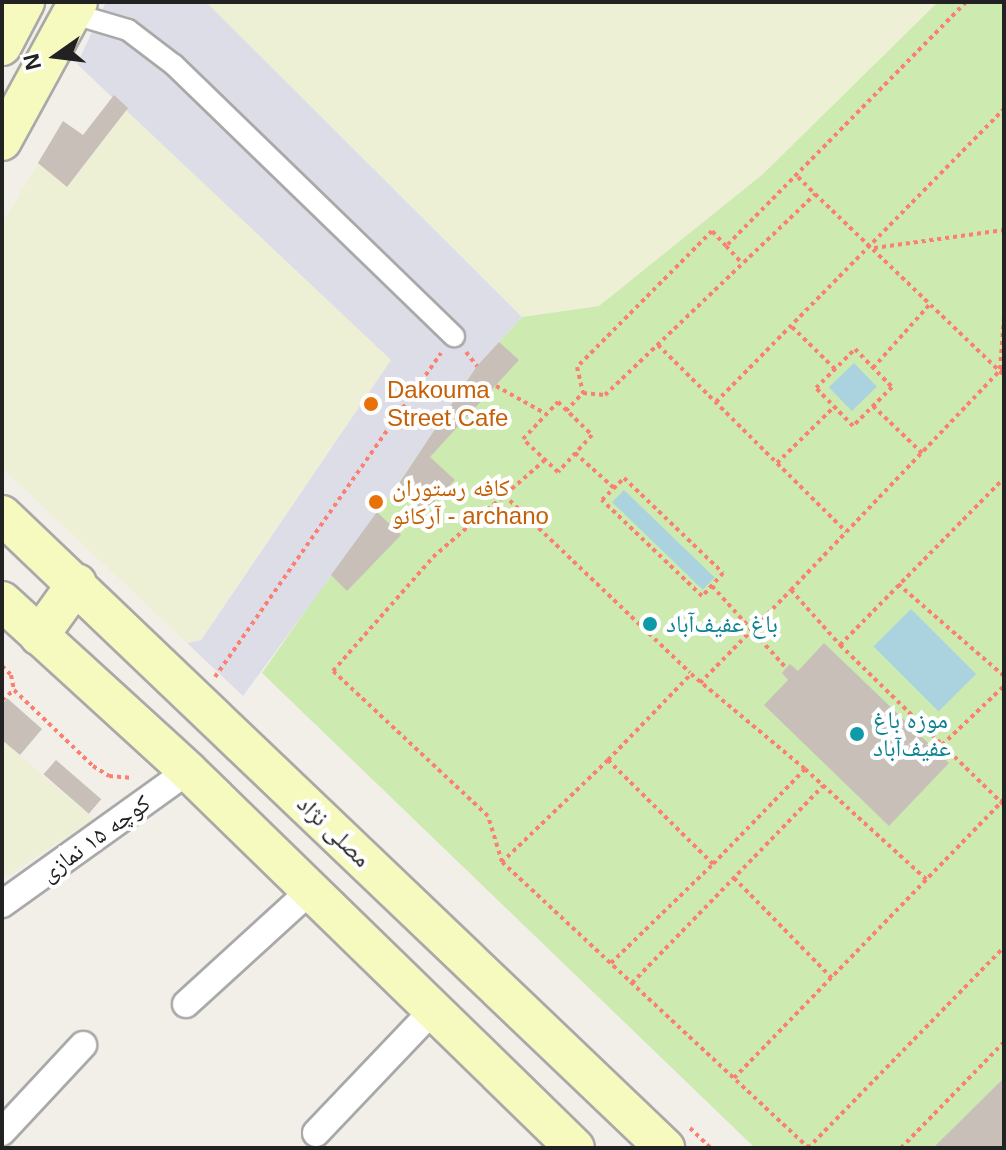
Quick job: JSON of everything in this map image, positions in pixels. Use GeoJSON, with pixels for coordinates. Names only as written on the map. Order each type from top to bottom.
{"type":"FeatureCollection","features":[{"type":"Feature","properties":{"kind":"main road"},"geometry":{"type":"LineString","coordinates":[[2,46],[25,2]]}},
{"type":"Feature","properties":{"kind":"main road"},"geometry":{"type":"LineString","coordinates":[[2,141],[76,8]]}},
{"type":"Feature","properties":{"kind":"main road","name":"مصلی نژاد"},"geometry":{"type":"LineString","coordinates":[[2,515],[77,583],[665,1148]]}},
{"type":"Feature","properties":{"kind":"main road"},"geometry":{"type":"LineString","coordinates":[[39,636],[77,583]]}},
{"type":"Feature","properties":{"kind":"main road"},"geometry":{"type":"LineString","coordinates":[[2,601],[188,771],[311,890],[433,1010],[558,1143]]}},
{"type":"Feature","properties":{"kind":"street"},"geometry":{"type":"LineString","coordinates":[[76,8],[128,30],[174,65],[454,336]]}},
{"type":"Feature","properties":{"kind":"street","name":"کوچه ۱۵ نمازی"},"geometry":{"type":"LineString","coordinates":[[2,904],[188,771]]}},
{"type":"Feature","properties":{"kind":"street"},"geometry":{"type":"LineString","coordinates":[[186,1004],[311,890]]}},
{"type":"Feature","properties":{"kind":"street"},"geometry":{"type":"LineString","coordinates":[[316,1133],[433,1010]]}},
{"type":"Feature","properties":{"kind":"street"},"geometry":{"type":"LineString","coordinates":[[2,1132],[83,1045]]}},
{"type":"Feature","properties":{"kind":"path"},"geometry":{"type":"LineString","coordinates":[[726,246],[798,177],[966,2]]}},
{"type":"Feature","properties":{"kind":"path"},"geometry":{"type":"LineString","coordinates":[[716,402],[871,248],[1004,109]]}},
{"type":"Feature","properties":{"kind":"path"},"geometry":{"type":"LineString","coordinates":[[798,177],[1003,371]]}},
{"type":"Feature","properties":{"kind":"path"},"geometry":{"type":"LineString","coordinates":[[583,393],[605,395],[815,194]]}},
{"type":"Feature","properties":{"kind":"path"},"geometry":{"type":"LineString","coordinates":[[871,248],[1004,230]]}},
{"type":"Feature","properties":{"kind":"path"},"geometry":{"type":"LineString","coordinates":[[583,393],[577,367],[712,231],[741,262]]}},
{"type":"Feature","properties":{"kind":"path"},"geometry":{"type":"LineString","coordinates":[[873,368],[930,304]]}},
{"type":"Feature","properties":{"kind":"path"},"geometry":{"type":"LineString","coordinates":[[700,683],[1003,371],[1004,317]]}},
{"type":"Feature","properties":{"kind":"path"},"geometry":{"type":"LineString","coordinates":[[792,327],[835,369]]}},
{"type":"Feature","properties":{"kind":"path"},"geometry":{"type":"LineString","coordinates":[[196,698],[454,336]]}},
{"type":"Feature","properties":{"kind":"path"},"geometry":{"type":"LineString","coordinates":[[657,344],[846,532]]}},
{"type":"Feature","properties":{"kind":"path"},"geometry":{"type":"LineString","coordinates":[[855,349],[892,387],[853,426],[816,388],[835,369],[855,349]]}},
{"type":"Feature","properties":{"kind":"path"},"geometry":{"type":"LineString","coordinates":[[496,386],[547,414]]}},
{"type":"Feature","properties":{"kind":"path"},"geometry":{"type":"LineString","coordinates":[[566,411],[583,393]]}},
{"type":"Feature","properties":{"kind":"path"},"geometry":{"type":"LineString","coordinates":[[558,402],[592,435],[558,472],[523,439],[547,414],[558,402]]}},
{"type":"Feature","properties":{"kind":"path"},"geometry":{"type":"LineString","coordinates":[[873,406],[922,453]]}},
{"type":"Feature","properties":{"kind":"path"},"geometry":{"type":"LineString","coordinates":[[777,463],[834,407]]}},
{"type":"Feature","properties":{"kind":"path"},"geometry":{"type":"LineString","coordinates":[[575,453],[614,488]]}},
{"type":"Feature","properties":{"kind":"path"},"geometry":{"type":"LineString","coordinates":[[545,460],[433,557],[333,671],[488,816],[502,862],[808,1148],[1004,947]]}},
{"type":"Feature","properties":{"kind":"path"},"geometry":{"type":"LineString","coordinates":[[624,478],[723,573],[712,586],[702,596],[602,500],[624,478]]}},
{"type":"Feature","properties":{"kind":"path"},"geometry":{"type":"LineString","coordinates":[[840,645],[1004,478]]}},
{"type":"Feature","properties":{"kind":"path"},"geometry":{"type":"LineString","coordinates":[[504,495],[700,683],[805,769],[927,880]]}},
{"type":"Feature","properties":{"kind":"path"},"geometry":{"type":"LineString","coordinates":[[898,584],[1004,676]]}},
{"type":"Feature","properties":{"kind":"path"},"geometry":{"type":"LineString","coordinates":[[712,586],[786,668]]}},
{"type":"Feature","properties":{"kind":"path"},"geometry":{"type":"LineString","coordinates":[[734,1078],[1003,802],[840,645],[791,590]]}},
{"type":"Feature","properties":{"kind":"path"},"geometry":{"type":"LineString","coordinates":[[2,666],[11,675],[14,690],[93,766],[122,780]]}},
{"type":"Feature","properties":{"kind":"path"},"geometry":{"type":"LineString","coordinates":[[502,862],[608,760],[691,674]]}},
{"type":"Feature","properties":{"kind":"path"},"geometry":{"type":"LineString","coordinates":[[942,745],[1004,686]]}},
{"type":"Feature","properties":{"kind":"path"},"geometry":{"type":"LineString","coordinates":[[2,700],[14,690]]}},
{"type":"Feature","properties":{"kind":"path"},"geometry":{"type":"LineString","coordinates":[[608,760],[713,864]]}},
{"type":"Feature","properties":{"kind":"path"},"geometry":{"type":"LineString","coordinates":[[611,963],[805,769]]}},
{"type":"Feature","properties":{"kind":"path"},"geometry":{"type":"LineString","coordinates":[[632,983],[823,786]]}},
{"type":"Feature","properties":{"kind":"path"},"geometry":{"type":"LineString","coordinates":[[734,878],[832,978]]}},
{"type":"Feature","properties":{"kind":"path"},"geometry":{"type":"LineString","coordinates":[[901,1148],[1004,1042]]}},
{"type":"Feature","properties":{"kind":"green space"},"geometry":{"type":"Polygon","coordinates":[[[206,2],[938,2],[763,174],[599,306],[522,317],[206,2]]]}},
{"type":"Feature","properties":{"kind":"green space","name":"باغ عفیف‌آباد"},"geometry":{"type":"Polygon","coordinates":[[[938,2],[1004,2],[1004,1148],[755,1148],[262,673],[477,366],[522,317],[599,306],[763,174],[938,2]]]}},
{"type":"Feature","properties":{"kind":"green space"},"geometry":{"type":"Polygon","coordinates":[[[128,108],[391,360],[200,640],[187,643],[2,468],[2,224],[38,163],[67,187],[128,108]]]}},
{"type":"Feature","properties":{"kind":"green space"},"geometry":{"type":"Polygon","coordinates":[[[2,740],[94,819],[2,879],[2,740]]]}},
{"type":"Feature","properties":{"kind":"shaded area"},"geometry":{"type":"Polygon","coordinates":[[[106,2],[206,2],[522,317],[477,366],[398,485],[243,696],[187,643],[201,640],[391,360],[77,64],[106,2]]]}},
{"type":"Feature","properties":{"kind":"water"},"geometry":{"type":"Polygon","coordinates":[[[854,363],[877,387],[852,411],[829,387],[854,363]]]}},
{"type":"Feature","properties":{"kind":"water"},"geometry":{"type":"Polygon","coordinates":[[[624,490],[715,578],[703,590],[612,502],[624,490]]]}},
{"type":"Feature","properties":{"kind":"water"},"geometry":{"type":"Polygon","coordinates":[[[911,609],[976,674],[939,712],[874,646],[911,609]]]}},
{"type":"Feature","properties":{"kind":"building"},"geometry":{"type":"Polygon","coordinates":[[[114,95],[128,108],[67,187],[38,163],[63,121],[83,135],[114,95]]]}},
{"type":"Feature","properties":{"kind":"building"},"geometry":{"type":"Polygon","coordinates":[[[499,342],[519,360],[430,457],[455,480],[424,512],[398,485],[477,366],[499,342]]]}},
{"type":"Feature","properties":{"kind":"building"},"geometry":{"type":"Polygon","coordinates":[[[377,512],[401,535],[347,591],[331,575],[377,512]]]}},
{"type":"Feature","properties":{"kind":"building","name":"موزه باغ عفیف‌آباد"},"geometry":{"type":"Polygon","coordinates":[[[824,643],[949,763],[889,826],[764,705],[788,680],[782,673],[786,668],[790,664],[798,671],[824,643]]]}},
{"type":"Feature","properties":{"kind":"building"},"geometry":{"type":"Polygon","coordinates":[[[7,698],[42,729],[20,755],[2,740],[2,705],[7,698]]]}},
{"type":"Feature","properties":{"kind":"building"},"geometry":{"type":"Polygon","coordinates":[[[56,760],[101,799],[89,814],[44,774],[56,760]]]}},
{"type":"Feature","properties":{"kind":"building"},"geometry":{"type":"Polygon","coordinates":[[[1004,1078],[1004,1148],[933,1148],[1004,1078]]]}},
{"type":"Feature","properties":{"kind":"place","name":"Dakouma Street Cafe"},"geometry":{"type":"Point","coordinates":[371,404]}},
{"type":"Feature","properties":{"kind":"place","name":"کافه رستوران آرکانو - archano"},"geometry":{"type":"Point","coordinates":[376,502]}},
{"type":"Feature","properties":{"kind":"place","name":"باغ عفیف‌آباد"},"geometry":{"type":"Point","coordinates":[650,624]}},
{"type":"Feature","properties":{"kind":"place","name":"موزه باغ عفیف‌آباد"},"geometry":{"type":"Point","coordinates":[857,734]}}]}
